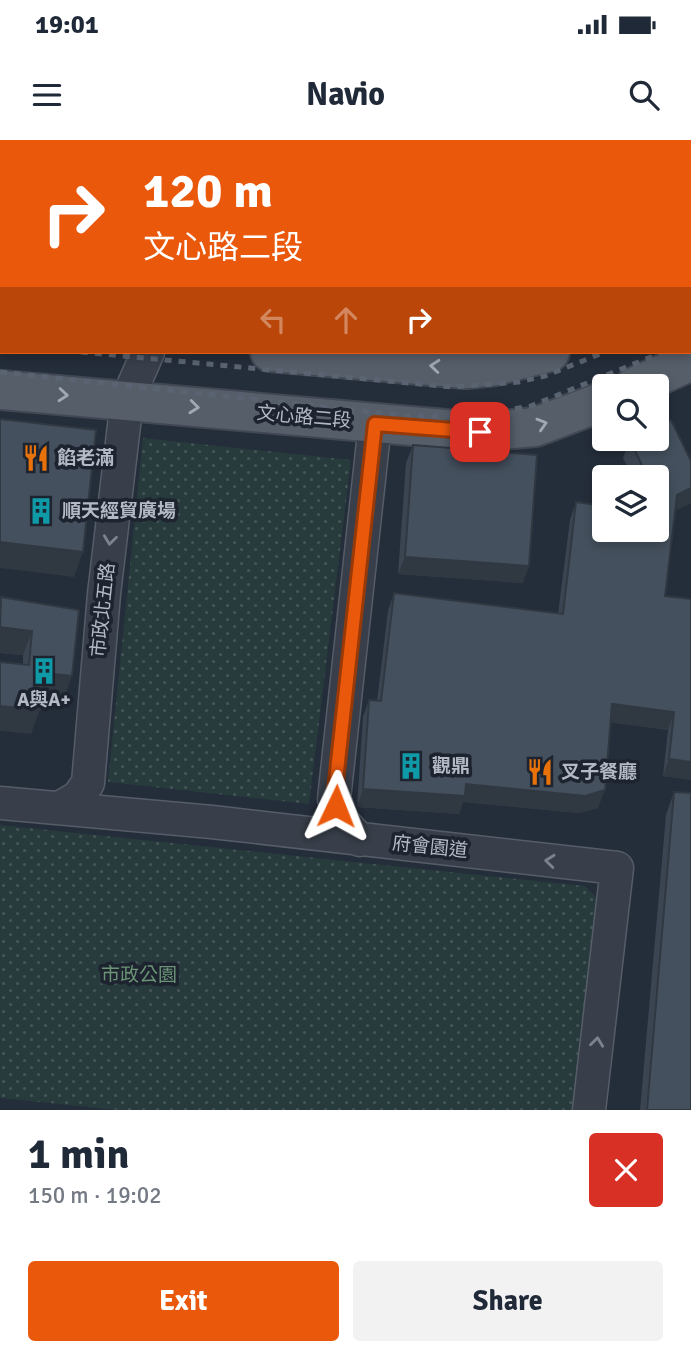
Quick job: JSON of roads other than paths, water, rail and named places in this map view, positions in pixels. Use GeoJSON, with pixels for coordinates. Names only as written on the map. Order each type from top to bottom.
{"type":"FeatureCollection","features":[{"type":"Feature","properties":{"kind":"main road"},"geometry":{"type":"LineString","coordinates":[[293,354],[466,369],[496,359],[535,354]]}},
{"type":"Feature","properties":{"kind":"main road"},"geometry":{"type":"LineString","coordinates":[[662,374],[691,361]]}},
{"type":"Feature","properties":{"kind":"main road","name":"文心路二段"},"geometry":{"type":"LineString","coordinates":[[0,390],[480,432],[535,427],[592,406]]}},
{"type":"Feature","properties":{"kind":"street","name":"市政北五路"},"geometry":{"type":"LineString","coordinates":[[88,783],[89,619],[127,400],[147,354]]}},
{"type":"Feature","properties":{"kind":"street"},"geometry":{"type":"LineString","coordinates":[[61,807],[78,797],[88,783],[97,793],[108,799],[212,815],[312,817],[327,811],[334,799],[375,424]]}},
{"type":"Feature","properties":{"kind":"street"},"geometry":{"type":"LineString","coordinates":[[334,799],[343,822],[360,840]]}},
{"type":"Feature","properties":{"kind":"street","name":"府會園道"},"geometry":{"type":"LineString","coordinates":[[0,803],[212,815],[360,840],[617,868],[589,1110]]}},
{"type":"Feature","properties":{"kind":"railway"},"geometry":{"type":"LineString","coordinates":[[102,354],[452,387],[519,382],[545,376],[600,354]]}},
{"type":"Feature","properties":{"kind":"railway"},"geometry":{"type":"LineString","coordinates":[[0,372],[408,416],[471,416],[531,406],[658,354]]}},
{"type":"Feature","properties":{"kind":"place","name":"餡老滿"},"geometry":{"type":"Point","coordinates":[36,458]}},
{"type":"Feature","properties":{"kind":"place","name":"順天經貿廣場"},"geometry":{"type":"Point","coordinates":[41,511]}},
{"type":"Feature","properties":{"kind":"place","name":"A與A+"},"geometry":{"type":"Point","coordinates":[44,671]}},
{"type":"Feature","properties":{"kind":"place","name":"觀鼎"},"geometry":{"type":"Point","coordinates":[411,766]}},
{"type":"Feature","properties":{"kind":"place","name":"叉子餐廳"},"geometry":{"type":"Point","coordinates":[540,772]}},
{"type":"Feature","properties":{"kind":"park label","name":"市政公園"},"geometry":{"type":"Point","coordinates":[139,975]}}]}
